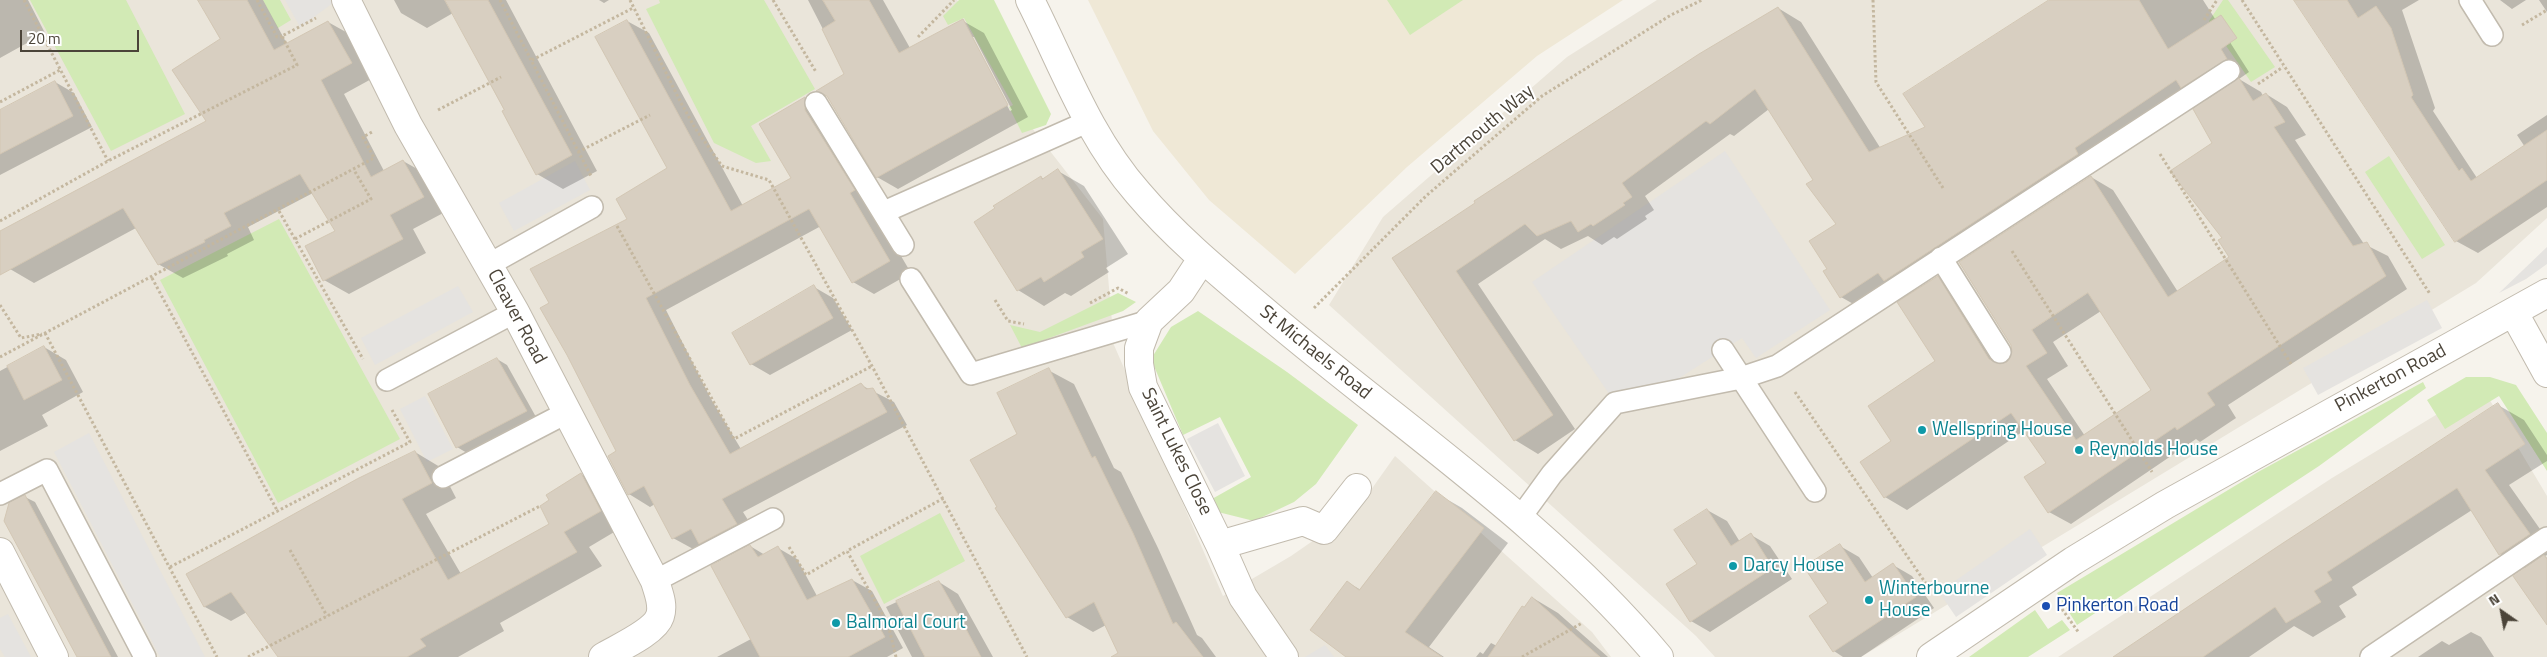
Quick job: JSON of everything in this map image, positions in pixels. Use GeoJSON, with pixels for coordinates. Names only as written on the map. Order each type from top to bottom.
{"type":"FeatureCollection","features":[{"type":"Feature","properties":{"kind":"street","name":"St Michaels Road"},"geometry":{"type":"LineString","coordinates":[[1030,0],[1087,122],[1137,192],[1202,259],[1310,350],[1520,518],[1597,592],[1659,657]]}},
{"type":"Feature","properties":{"kind":"street","name":"Cleaver Road"},"geometry":{"type":"LineString","coordinates":[[347,1],[406,120],[515,312],[566,414],[655,581],[661,604],[660,616],[653,627],[604,657]]}},
{"type":"Feature","properties":{"kind":"street","name":"Saint Lukes Close"},"geometry":{"type":"LineString","coordinates":[[1202,259],[1181,291],[1149,321],[1139,348],[1139,364],[1143,387],[1220,545],[1243,598],[1284,657]]}},
{"type":"Feature","properties":{"kind":"street","name":"Pinkerton Road"},"geometry":{"type":"LineString","coordinates":[[1931,657],[2073,561],[2165,505],[2310,422],[2547,293]]}},
{"type":"Feature","properties":{"kind":"street"},"geometry":{"type":"LineString","coordinates":[[2514,312],[2547,373]]}},
{"type":"Feature","properties":{"kind":"street"},"geometry":{"type":"LineString","coordinates":[[1220,545],[1303,521],[1324,530],[1357,488]]}},
{"type":"Feature","properties":{"kind":"street"},"geometry":{"type":"LineString","coordinates":[[0,552],[54,657]]}},
{"type":"Feature","properties":{"kind":"lane"},"geometry":{"type":"LineString","coordinates":[[2470,0],[2492,35]]}},
{"type":"Feature","properties":{"kind":"lane"},"geometry":{"type":"LineString","coordinates":[[1520,518],[1552,474],[1615,403],[1741,378],[1778,366],[2142,126],[2229,71]]}},
{"type":"Feature","properties":{"kind":"lane"},"geometry":{"type":"LineString","coordinates":[[816,103],[903,245]]}},
{"type":"Feature","properties":{"kind":"lane"},"geometry":{"type":"LineString","coordinates":[[884,212],[1087,122]]}},
{"type":"Feature","properties":{"kind":"lane"},"geometry":{"type":"LineString","coordinates":[[488,265],[592,207]]}},
{"type":"Feature","properties":{"kind":"lane"},"geometry":{"type":"LineString","coordinates":[[1941,258],[2000,352]]}},
{"type":"Feature","properties":{"kind":"lane"},"geometry":{"type":"LineString","coordinates":[[911,279],[971,374],[1149,321]]}},
{"type":"Feature","properties":{"kind":"lane"},"geometry":{"type":"LineString","coordinates":[[387,380],[515,312]]}},
{"type":"Feature","properties":{"kind":"lane"},"geometry":{"type":"LineString","coordinates":[[1723,350],[1815,491]]}},
{"type":"Feature","properties":{"kind":"lane"},"geometry":{"type":"LineString","coordinates":[[443,477],[566,414]]}},
{"type":"Feature","properties":{"kind":"lane"},"geometry":{"type":"LineString","coordinates":[[0,494],[47,470],[145,657]]}},
{"type":"Feature","properties":{"kind":"lane"},"geometry":{"type":"LineString","coordinates":[[655,581],[773,519]]}},
{"type":"Feature","properties":{"kind":"lane"},"geometry":{"type":"LineString","coordinates":[[2377,655],[2547,538]]}},
{"type":"Feature","properties":{"kind":"path"},"geometry":{"type":"LineString","coordinates":[[24,0],[108,161]]}},
{"type":"Feature","properties":{"kind":"path"},"geometry":{"type":"LineString","coordinates":[[258,0],[277,37],[347,1]]}},
{"type":"Feature","properties":{"kind":"path"},"geometry":{"type":"LineString","coordinates":[[500,0],[595,184]]}},
{"type":"Feature","properties":{"kind":"path"},"geometry":{"type":"LineString","coordinates":[[630,0],[695,128],[722,166],[769,180],[944,498],[1027,657]]}},
{"type":"Feature","properties":{"kind":"path"},"geometry":{"type":"LineString","coordinates":[[773,0],[825,87],[816,103]]}},
{"type":"Feature","properties":{"kind":"path"},"geometry":{"type":"LineString","coordinates":[[918,37],[954,0]]}},
{"type":"Feature","properties":{"kind":"path","name":"Dartmouth Way"},"geometry":{"type":"LineString","coordinates":[[1308,314],[1426,196],[1542,96],[1670,15],[1702,0]]}},
{"type":"Feature","properties":{"kind":"path"},"geometry":{"type":"LineString","coordinates":[[1874,0],[1876,82],[1943,188]]}},
{"type":"Feature","properties":{"kind":"path"},"geometry":{"type":"LineString","coordinates":[[2204,20],[2217,0]]}},
{"type":"Feature","properties":{"kind":"path"},"geometry":{"type":"LineString","coordinates":[[2242,0],[2430,294]]}},
{"type":"Feature","properties":{"kind":"path"},"geometry":{"type":"LineString","coordinates":[[532,60],[633,8]]}},
{"type":"Feature","properties":{"kind":"path"},"geometry":{"type":"LineString","coordinates":[[0,221],[108,161],[297,65],[282,36]]}},
{"type":"Feature","properties":{"kind":"path"},"geometry":{"type":"LineString","coordinates":[[0,102],[60,70]]}},
{"type":"Feature","properties":{"kind":"path"},"geometry":{"type":"LineString","coordinates":[[0,358],[374,158],[363,137],[406,120],[501,77]]}},
{"type":"Feature","properties":{"kind":"path"},"geometry":{"type":"LineString","coordinates":[[578,152],[650,115]]}},
{"type":"Feature","properties":{"kind":"path"},"geometry":{"type":"LineString","coordinates":[[2142,126],[2291,364]]}},
{"type":"Feature","properties":{"kind":"path"},"geometry":{"type":"LineString","coordinates":[[295,239],[371,199],[354,170]]}},
{"type":"Feature","properties":{"kind":"path"},"geometry":{"type":"LineString","coordinates":[[279,210],[367,366]]}},
{"type":"Feature","properties":{"kind":"path"},"geometry":{"type":"LineString","coordinates":[[612,217],[734,439],[872,366]]}},
{"type":"Feature","properties":{"kind":"path"},"geometry":{"type":"LineString","coordinates":[[2010,247],[2156,479]]}},
{"type":"Feature","properties":{"kind":"path"},"geometry":{"type":"LineString","coordinates":[[152,278],[278,512]]}},
{"type":"Feature","properties":{"kind":"path"},"geometry":{"type":"LineString","coordinates":[[0,306],[21,338],[45,333]]}},
{"type":"Feature","properties":{"kind":"path"},"geometry":{"type":"LineString","coordinates":[[45,333],[217,657]]}},
{"type":"Feature","properties":{"kind":"path"},"geometry":{"type":"LineString","coordinates":[[1778,366],[1929,588]]}},
{"type":"Feature","properties":{"kind":"path"},"geometry":{"type":"LineString","coordinates":[[170,567],[410,442],[391,408]]}},
{"type":"Feature","properties":{"kind":"path"},"geometry":{"type":"LineString","coordinates":[[773,519],[806,575],[944,498]]}},
{"type":"Feature","properties":{"kind":"path"},"geometry":{"type":"LineString","coordinates":[[248,657],[540,506]]}},
{"type":"Feature","properties":{"kind":"path"},"geometry":{"type":"LineString","coordinates":[[290,550],[327,616]]}},
{"type":"Feature","properties":{"kind":"path"},"geometry":{"type":"LineString","coordinates":[[846,551],[888,624],[896,657]]}},
{"type":"Feature","properties":{"kind":"path"},"geometry":{"type":"LineString","coordinates":[[1522,657],[1589,618]]}},
{"type":"Feature","properties":{"kind":"shaded area"},"geometry":{"type":"Polygon","coordinates":[[[0,0],[957,0],[971,16],[1025,119],[1103,219],[1114,345],[1223,596],[1291,556],[1356,511],[1395,456],[1592,632],[1611,657],[0,657],[0,0]]]}},
{"type":"Feature","properties":{"kind":"shaded area"},"geometry":{"type":"Polygon","coordinates":[[[285,0],[331,0],[333,3],[300,27],[285,0]]]}},
{"type":"Feature","properties":{"kind":"shaded area"},"geometry":{"type":"Polygon","coordinates":[[[1088,0],[1623,0],[1537,56],[1407,167],[1295,274],[1209,200],[1153,131],[1088,0]]]}},
{"type":"Feature","properties":{"kind":"shaded area"},"geometry":{"type":"Polygon","coordinates":[[[1657,0],[2547,0],[2547,218],[2476,283],[1861,657],[1715,657],[1696,636],[1329,305],[1383,217],[1567,57],[1657,0]]]}},
{"type":"Feature","properties":{"kind":"shaded area"},"geometry":{"type":"Polygon","coordinates":[[[1725,151],[1830,310],[1756,358],[1742,338],[1654,394],[1612,398],[1532,282],[1725,151]]]}},
{"type":"Feature","properties":{"kind":"shaded area"},"geometry":{"type":"Polygon","coordinates":[[[575,161],[590,190],[514,231],[499,203],[575,161]]]}},
{"type":"Feature","properties":{"kind":"shaded area"},"geometry":{"type":"Polygon","coordinates":[[[2547,247],[2547,264],[2526,279],[2499,293],[2547,247]]]}},
{"type":"Feature","properties":{"kind":"shaded area"},"geometry":{"type":"Polygon","coordinates":[[[458,286],[473,312],[375,365],[361,338],[458,286]]]}},
{"type":"Feature","properties":{"kind":"shaded area"},"geometry":{"type":"Polygon","coordinates":[[[2427,300],[2442,328],[2318,395],[2303,368],[2427,300]]]}},
{"type":"Feature","properties":{"kind":"shaded area"},"geometry":{"type":"Polygon","coordinates":[[[2482,387],[2547,496],[2547,657],[2058,657],[2332,478],[2482,387]]]}},
{"type":"Feature","properties":{"kind":"shaded area"},"geometry":{"type":"Polygon","coordinates":[[[425,396],[453,449],[427,462],[400,409],[425,396]]]}},
{"type":"Feature","properties":{"kind":"shaded area"},"geometry":{"type":"Polygon","coordinates":[[[1218,423],[1245,476],[1215,492],[1187,439],[1218,423]]]}},
{"type":"Feature","properties":{"kind":"shaded area"},"geometry":{"type":"Polygon","coordinates":[[[89,433],[205,657],[160,657],[54,452],[89,433]]]}},
{"type":"Feature","properties":{"kind":"shaded area"},"geometry":{"type":"Polygon","coordinates":[[[2030,529],[2047,555],[1956,617],[1939,592],[2030,529]]]}},
{"type":"Feature","properties":{"kind":"shaded area"},"geometry":{"type":"Polygon","coordinates":[[[8,614],[31,657],[5,657],[0,649],[0,618],[8,614]]]}},
{"type":"Feature","properties":{"kind":"shaded area"},"geometry":{"type":"Polygon","coordinates":[[[1325,645],[1334,657],[1305,657],[1325,645]]]}},
{"type":"Feature","properties":{"kind":"green space"},"geometry":{"type":"Polygon","coordinates":[[[30,0],[126,0],[185,114],[111,151],[30,0]]]}},
{"type":"Feature","properties":{"kind":"green space"},"geometry":{"type":"Polygon","coordinates":[[[263,0],[280,0],[291,20],[278,28],[263,0]]]}},
{"type":"Feature","properties":{"kind":"green space"},"geometry":{"type":"Polygon","coordinates":[[[659,0],[764,0],[815,89],[751,126],[771,161],[756,163],[714,143],[646,9],[660,3],[659,0]]]}},
{"type":"Feature","properties":{"kind":"green space"},"geometry":{"type":"Polygon","coordinates":[[[959,0],[994,0],[1051,114],[1046,125],[1022,133],[1009,107],[1013,105],[964,18],[948,25],[943,16],[959,0]]]}},
{"type":"Feature","properties":{"kind":"green space"},"geometry":{"type":"Polygon","coordinates":[[[1387,0],[1463,0],[1410,35],[1387,0]]]}},
{"type":"Feature","properties":{"kind":"green space"},"geometry":{"type":"Polygon","coordinates":[[[2223,0],[2228,0],[2275,67],[2251,82],[2209,21],[2223,0]]]}},
{"type":"Feature","properties":{"kind":"green space"},"geometry":{"type":"Polygon","coordinates":[[[2389,156],[2445,245],[2422,259],[2365,172],[2389,156]]]}},
{"type":"Feature","properties":{"kind":"green space"},"geometry":{"type":"Polygon","coordinates":[[[279,219],[400,439],[278,503],[160,280],[279,219]]]}},
{"type":"Feature","properties":{"kind":"green space"},"geometry":{"type":"Polygon","coordinates":[[[1118,293],[1136,302],[1123,311],[1022,348],[1010,325],[1040,332],[1118,293]]]}},
{"type":"Feature","properties":{"kind":"green space"},"geometry":{"type":"Polygon","coordinates":[[[1198,311],[1287,372],[1358,425],[1316,484],[1294,502],[1254,521],[1218,512],[1212,499],[1251,477],[1220,417],[1183,435],[1151,359],[1171,327],[1198,311]]]}},
{"type":"Feature","properties":{"kind":"green space"},"geometry":{"type":"Polygon","coordinates":[[[2466,377],[2490,377],[2516,385],[2547,433],[2547,471],[2499,396],[2445,429],[2427,400],[2466,377]]]}},
{"type":"Feature","properties":{"kind":"green space"},"geometry":{"type":"Polygon","coordinates":[[[2423,382],[2426,388],[2319,466],[2077,625],[2057,593],[2258,472],[2423,382]]]}},
{"type":"Feature","properties":{"kind":"green space"},"geometry":{"type":"Polygon","coordinates":[[[940,513],[965,561],[884,604],[860,556],[940,513]]]}},
{"type":"Feature","properties":{"kind":"green space"},"geometry":{"type":"Polygon","coordinates":[[[2035,610],[2048,629],[2062,620],[2070,630],[2028,657],[1969,657],[2035,610]]]}},
{"type":"Feature","properties":{"kind":"building"},"geometry":{"type":"Polygon","coordinates":[[[198,0],[247,0],[274,50],[328,21],[352,63],[321,80],[371,177],[403,160],[424,197],[390,215],[403,239],[323,281],[305,246],[335,231],[300,174],[224,213],[231,226],[204,240],[205,242],[158,265],[123,208],[0,275],[0,231],[206,121],[172,70],[220,39],[198,0]]]}},
{"type":"Feature","properties":{"kind":"building"},"geometry":{"type":"Polygon","coordinates":[[[445,0],[488,0],[572,155],[536,175],[502,111],[504,110],[445,0]]]}},
{"type":"Feature","properties":{"kind":"building"},"geometry":{"type":"Polygon","coordinates":[[[823,0],[869,0],[899,53],[963,19],[1008,105],[876,178],[827,96],[816,91],[844,74],[822,29],[835,21],[823,0]]]}},
{"type":"Feature","properties":{"kind":"building"},"geometry":{"type":"Polygon","coordinates":[[[2049,0],[2139,0],[2168,49],[2221,15],[2237,38],[2221,49],[2227,59],[2181,88],[2176,80],[2075,148],[2078,154],[1884,281],[1878,273],[1840,298],[1823,271],[1827,269],[1809,241],[1836,224],[1806,184],[1813,180],[1755,89],[1710,124],[1706,121],[1622,183],[1632,197],[1623,203],[1625,205],[1593,226],[1591,224],[1578,232],[1571,221],[1537,236],[1525,224],[1456,271],[1553,415],[1514,441],[1392,258],[1475,203],[1474,201],[1699,54],[1778,7],[1869,152],[1925,127],[1903,94],[2049,0]]]}},
{"type":"Feature","properties":{"kind":"building"},"geometry":{"type":"Polygon","coordinates":[[[2294,0],[2347,0],[2358,18],[2376,6],[2391,28],[2413,95],[2411,97],[2459,171],[2462,168],[2471,181],[2547,130],[2547,180],[2455,242],[2294,0]]]}},
{"type":"Feature","properties":{"kind":"building"},"geometry":{"type":"Polygon","coordinates":[[[627,20],[731,211],[791,178],[759,124],[805,97],[805,110],[855,190],[850,193],[890,261],[852,283],[809,209],[646,298],[690,385],[730,454],[861,383],[866,389],[873,388],[887,412],[722,499],[737,524],[699,544],[691,529],[672,539],[644,486],[628,495],[608,456],[616,451],[567,355],[540,308],[549,303],[530,269],[627,219],[616,199],[667,168],[595,37],[627,20]]]}},
{"type":"Feature","properties":{"kind":"building"},"geometry":{"type":"Polygon","coordinates":[[[2239,78],[2253,101],[2266,93],[2285,122],[2274,127],[2353,246],[2367,242],[2386,276],[2207,393],[2215,405],[2177,430],[2175,427],[2048,513],[2024,477],[2046,463],[2011,413],[1884,498],[1860,462],[1891,441],[1868,406],[1935,361],[1897,302],[1938,276],[1989,359],[2000,364],[2007,362],[2012,352],[2011,345],[1959,262],[2091,176],[2168,297],[2229,257],[2218,240],[2222,238],[2170,171],[2212,143],[2193,109],[2239,78]],[[2088,293],[2032,330],[2047,353],[2026,366],[2076,440],[2151,390],[2088,293]]]}},
{"type":"Feature","properties":{"kind":"building"},"geometry":{"type":"Polygon","coordinates":[[[55,81],[73,116],[0,154],[0,110],[55,81]]]}},
{"type":"Feature","properties":{"kind":"building"},"geometry":{"type":"Polygon","coordinates":[[[1058,169],[1103,239],[1081,252],[1084,257],[1044,282],[1041,277],[1017,291],[974,222],[995,208],[993,206],[1041,176],[1042,179],[1058,169]]]}},
{"type":"Feature","properties":{"kind":"building"},"geometry":{"type":"Polygon","coordinates":[[[814,285],[833,318],[750,365],[732,333],[814,285]]]}},
{"type":"Feature","properties":{"kind":"building"},"geometry":{"type":"Polygon","coordinates":[[[44,346],[62,380],[24,400],[7,366],[44,346]]]}},
{"type":"Feature","properties":{"kind":"building"},"geometry":{"type":"Polygon","coordinates":[[[497,358],[527,411],[456,448],[428,394],[497,358]]]}},
{"type":"Feature","properties":{"kind":"building"},"geometry":{"type":"Polygon","coordinates":[[[1049,368],[1092,458],[1095,456],[1133,533],[1173,624],[1176,622],[1203,657],[1111,657],[1118,653],[1094,602],[1066,618],[995,508],[997,507],[970,460],[1017,434],[997,393],[1049,368]]]}},
{"type":"Feature","properties":{"kind":"building"},"geometry":{"type":"Polygon","coordinates":[[[2498,403],[2525,444],[2485,470],[2530,534],[2499,555],[2457,488],[2327,572],[2332,580],[2314,591],[2321,602],[2286,623],[2275,607],[2203,657],[2113,657],[2280,545],[2498,403]]]}},
{"type":"Feature","properties":{"kind":"building"},"geometry":{"type":"Polygon","coordinates":[[[415,451],[432,483],[402,499],[448,580],[549,524],[540,506],[549,500],[546,495],[581,473],[601,511],[564,532],[577,552],[420,639],[426,646],[407,657],[278,657],[231,592],[204,607],[186,574],[357,479],[415,451]]]}},
{"type":"Feature","properties":{"kind":"building"},"geometry":{"type":"Polygon","coordinates":[[[1436,491],[1484,528],[1405,632],[1442,657],[1346,657],[1310,630],[1347,581],[1359,590],[1436,491]]]}},
{"type":"Feature","properties":{"kind":"building"},"geometry":{"type":"Polygon","coordinates":[[[25,495],[111,657],[77,657],[4,521],[9,503],[25,495]]]}},
{"type":"Feature","properties":{"kind":"building","name":"Darcy House"},"geometry":{"type":"Polygon","coordinates":[[[1707,509],[1731,546],[1751,533],[1773,568],[1690,622],[1666,584],[1697,564],[1674,530],[1707,509]]]}},
{"type":"Feature","properties":{"kind":"building","name":"Winterbourne House"},"geometry":{"type":"Polygon","coordinates":[[[1840,544],[1865,582],[1893,563],[1916,597],[1833,652],[1809,616],[1828,603],[1804,567],[1840,544]]]}},
{"type":"Feature","properties":{"kind":"building"},"geometry":{"type":"Polygon","coordinates":[[[750,545],[758,557],[778,546],[807,600],[852,579],[885,637],[848,657],[760,657],[711,566],[750,545]]]}},
{"type":"Feature","properties":{"kind":"building"},"geometry":{"type":"Polygon","coordinates":[[[2544,555],[2547,559],[2547,625],[2513,576],[2544,555]]]}},
{"type":"Feature","properties":{"kind":"building","name":"Balmoral Court"},"geometry":{"type":"Polygon","coordinates":[[[939,581],[981,657],[925,657],[896,601],[939,581]]]}},
{"type":"Feature","properties":{"kind":"building"},"geometry":{"type":"Polygon","coordinates":[[[1532,597],[1600,657],[1488,657],[1522,606],[1524,607],[1532,597]]]}},
{"type":"Feature","properties":{"kind":"place","name":"Wellspring House"},"geometry":{"type":"Point","coordinates":[1922,430]}},
{"type":"Feature","properties":{"kind":"place","name":"Reynolds House"},"geometry":{"type":"Point","coordinates":[2079,450]}},
{"type":"Feature","properties":{"kind":"place","name":"Darcy House"},"geometry":{"type":"Point","coordinates":[1733,566]}},
{"type":"Feature","properties":{"kind":"place","name":"Winterbourne House"},"geometry":{"type":"Point","coordinates":[1869,600]}},
{"type":"Feature","properties":{"kind":"place","name":"Pinkerton Road"},"geometry":{"type":"Point","coordinates":[2046,606]}},
{"type":"Feature","properties":{"kind":"place","name":"Balmoral Court"},"geometry":{"type":"Point","coordinates":[836,623]}}]}
